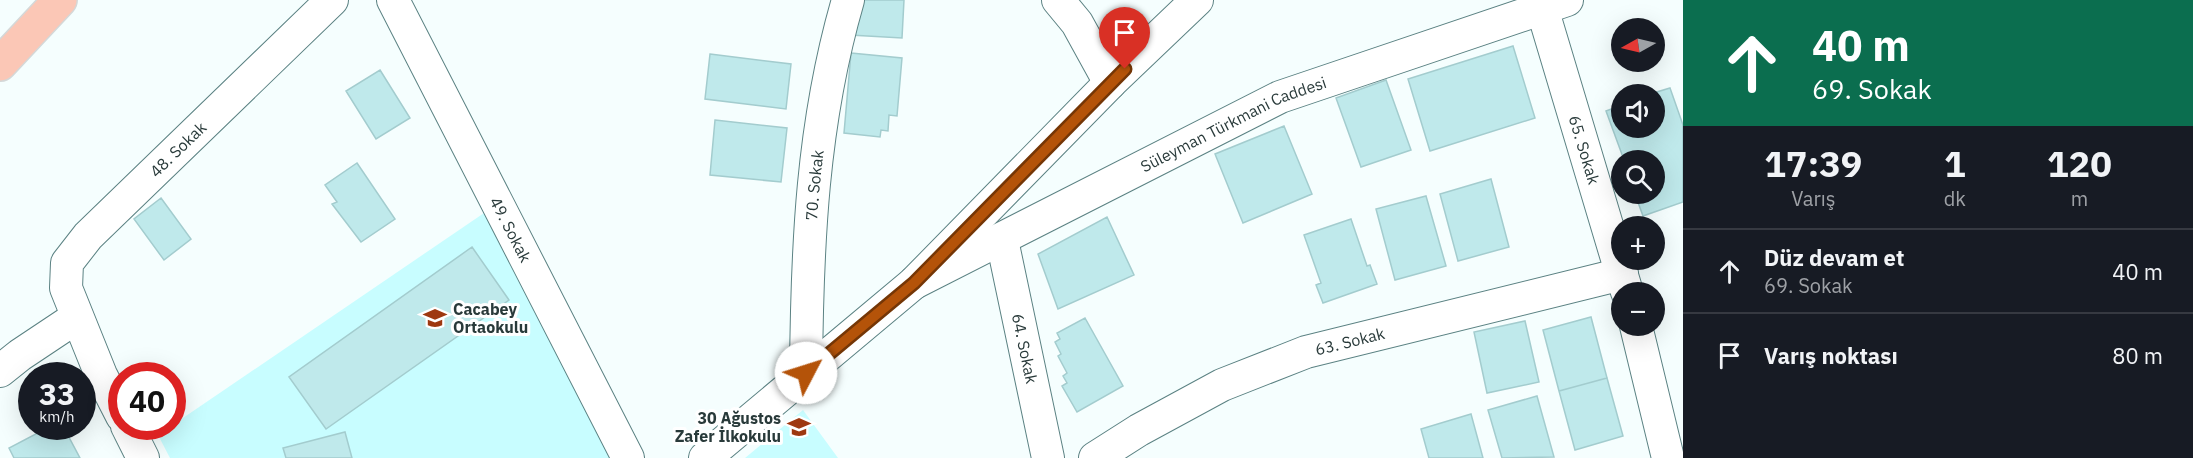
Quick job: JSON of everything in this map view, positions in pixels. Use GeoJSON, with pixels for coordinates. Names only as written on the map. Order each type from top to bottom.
{"type":"FeatureCollection","features":[{"type":"Feature","properties":{"kind":"highway"},"geometry":{"type":"LineString","coordinates":[[0,64],[60,0]]}},
{"type":"Feature","properties":{"kind":"street","name":"48. Sokak"},"geometry":{"type":"LineString","coordinates":[[108,385],[66,288],[67,263],[88,236],[332,0]]}},
{"type":"Feature","properties":{"kind":"street","name":"49. Sokak"},"geometry":{"type":"LineString","coordinates":[[393,0],[628,458]]}},
{"type":"Feature","properties":{"kind":"street","name":"70. Sokak"},"geometry":{"type":"LineString","coordinates":[[806,373],[809,214],[832,58],[848,0]]}},
{"type":"Feature","properties":{"kind":"street"},"geometry":{"type":"LineString","coordinates":[[1058,0],[1077,22],[1110,83]]}},
{"type":"Feature","properties":{"kind":"street"},"geometry":{"type":"LineString","coordinates":[[705,458],[914,283],[1110,83],[1197,0]]}},
{"type":"Feature","properties":{"kind":"street","name":"Süleyman Türkmani Caddesi"},"geometry":{"type":"LineString","coordinates":[[914,283],[1280,97],[1492,12],[1554,4]]}},
{"type":"Feature","properties":{"kind":"street","name":"65. Sokak"},"geometry":{"type":"LineString","coordinates":[[1554,4],[1625,282]]}},
{"type":"Feature","properties":{"kind":"street","name":"64. Sokak"},"geometry":{"type":"LineString","coordinates":[[1002,240],[1048,458]]}},
{"type":"Feature","properties":{"kind":"street","name":"63. Sokak"},"geometry":{"type":"LineString","coordinates":[[1095,458],[1139,430],[1222,385],[1306,352],[1611,286]]}},
{"type":"Feature","properties":{"kind":"street"},"geometry":{"type":"LineString","coordinates":[[0,371],[77,317]]}},
{"type":"Feature","properties":{"kind":"street"},"geometry":{"type":"LineString","coordinates":[[1638,336],[1668,458]]}},
{"type":"Feature","properties":{"kind":"street"},"geometry":{"type":"LineString","coordinates":[[134,440],[143,458]]}},
{"type":"Feature","properties":{"kind":"shaded area","name":"Cacabey Ortaokulu"},"geometry":{"type":"Polygon","coordinates":[[[487,211],[612,458],[170,458],[161,440],[186,440],[186,416],[487,211]]]}},
{"type":"Feature","properties":{"kind":"shaded area","name":"30 Ağustos Zafer İlkokulu"},"geometry":{"type":"Polygon","coordinates":[[[803,410],[838,458],[745,458],[803,410]]]}},
{"type":"Feature","properties":{"kind":"building"},"geometry":{"type":"Polygon","coordinates":[[[857,0],[904,0],[902,38],[850,35],[857,0]]]}},
{"type":"Feature","properties":{"kind":"building"},"geometry":{"type":"Polygon","coordinates":[[[1513,46],[1535,118],[1430,151],[1408,79],[1513,46]]]}},
{"type":"Feature","properties":{"kind":"building"},"geometry":{"type":"Polygon","coordinates":[[[851,53],[902,58],[897,116],[889,115],[888,131],[881,130],[880,137],[844,133],[851,53]]]}},
{"type":"Feature","properties":{"kind":"building"},"geometry":{"type":"Polygon","coordinates":[[[710,54],[791,64],[786,109],[705,99],[710,54]]]}},
{"type":"Feature","properties":{"kind":"building"},"geometry":{"type":"Polygon","coordinates":[[[380,70],[410,118],[376,139],[346,91],[380,70]]]}},
{"type":"Feature","properties":{"kind":"building"},"geometry":{"type":"Polygon","coordinates":[[[1386,80],[1411,150],[1361,167],[1336,98],[1386,80]]]}},
{"type":"Feature","properties":{"kind":"building"},"geometry":{"type":"Polygon","coordinates":[[[1670,88],[1683,125],[1683,202],[1643,216],[1639,204],[1665,204],[1665,150],[1620,150],[1616,138],[1665,138],[1665,90],[1670,88]]]}},
{"type":"Feature","properties":{"kind":"building"},"geometry":{"type":"Polygon","coordinates":[[[1611,109],[1611,125],[1606,111],[1611,109]]]}},
{"type":"Feature","properties":{"kind":"building"},"geometry":{"type":"Polygon","coordinates":[[[715,120],[787,128],[781,182],[710,175],[715,120]]]}},
{"type":"Feature","properties":{"kind":"building"},"geometry":{"type":"Polygon","coordinates":[[[1284,126],[1312,194],[1243,223],[1215,154],[1284,126]]]}},
{"type":"Feature","properties":{"kind":"building"},"geometry":{"type":"Polygon","coordinates":[[[357,163],[395,219],[361,242],[332,204],[337,202],[325,185],[357,163]]]}},
{"type":"Feature","properties":{"kind":"building"},"geometry":{"type":"Polygon","coordinates":[[[1491,179],[1509,247],[1458,261],[1440,194],[1491,179]]]}},
{"type":"Feature","properties":{"kind":"building"},"geometry":{"type":"Polygon","coordinates":[[[1426,196],[1446,266],[1395,280],[1376,209],[1426,196]]]}},
{"type":"Feature","properties":{"kind":"building"},"geometry":{"type":"Polygon","coordinates":[[[161,198],[191,239],[164,260],[134,219],[161,198]]]}},
{"type":"Feature","properties":{"kind":"building"},"geometry":{"type":"Polygon","coordinates":[[[1107,217],[1134,275],[1058,309],[1038,254],[1107,217]]]}},
{"type":"Feature","properties":{"kind":"building"},"geometry":{"type":"Polygon","coordinates":[[[1351,219],[1367,266],[1370,265],[1377,284],[1323,303],[1316,285],[1321,283],[1304,235],[1351,219]]]}},
{"type":"Feature","properties":{"kind":"building"},"geometry":{"type":"Polygon","coordinates":[[[472,247],[509,300],[326,429],[289,377],[472,247]]]}},
{"type":"Feature","properties":{"kind":"building"},"geometry":{"type":"Polygon","coordinates":[[[1591,317],[1607,378],[1559,391],[1543,330],[1591,317]]]}},
{"type":"Feature","properties":{"kind":"building"},"geometry":{"type":"Polygon","coordinates":[[[1085,318],[1123,386],[1077,412],[1062,386],[1067,383],[1063,376],[1067,373],[1058,356],[1061,354],[1055,342],[1060,339],[1057,333],[1085,318]]]}},
{"type":"Feature","properties":{"kind":"building"},"geometry":{"type":"Polygon","coordinates":[[[1525,321],[1539,382],[1487,393],[1474,332],[1525,321]]]}},
{"type":"Feature","properties":{"kind":"building"},"geometry":{"type":"Polygon","coordinates":[[[1607,378],[1623,436],[1575,450],[1559,391],[1607,378]]]}},
{"type":"Feature","properties":{"kind":"building"},"geometry":{"type":"Polygon","coordinates":[[[1537,396],[1554,457],[1502,458],[1488,410],[1537,396]]]}},
{"type":"Feature","properties":{"kind":"building"},"geometry":{"type":"Polygon","coordinates":[[[1471,414],[1483,458],[1429,458],[1421,429],[1471,414]]]}},
{"type":"Feature","properties":{"kind":"building"},"geometry":{"type":"Polygon","coordinates":[[[345,432],[352,458],[286,458],[283,448],[345,432]]]}},
{"type":"Feature","properties":{"kind":"building"},"geometry":{"type":"Polygon","coordinates":[[[24,440],[70,440],[80,458],[14,458],[9,448],[24,440]]]}},
{"type":"Feature","properties":{"kind":"place","name":"Cacabey Ortaokulu"},"geometry":{"type":"Point","coordinates":[435,318]}},
{"type":"Feature","properties":{"kind":"place","name":"30 Ağustos Zafer İlkokulu"},"geometry":{"type":"Point","coordinates":[799,427]}},
{"type":"Feature","properties":{"kind":"route"},"geometry":{"type":"LineString","coordinates":[[806,373],[914,283],[1125,69]]}}]}
